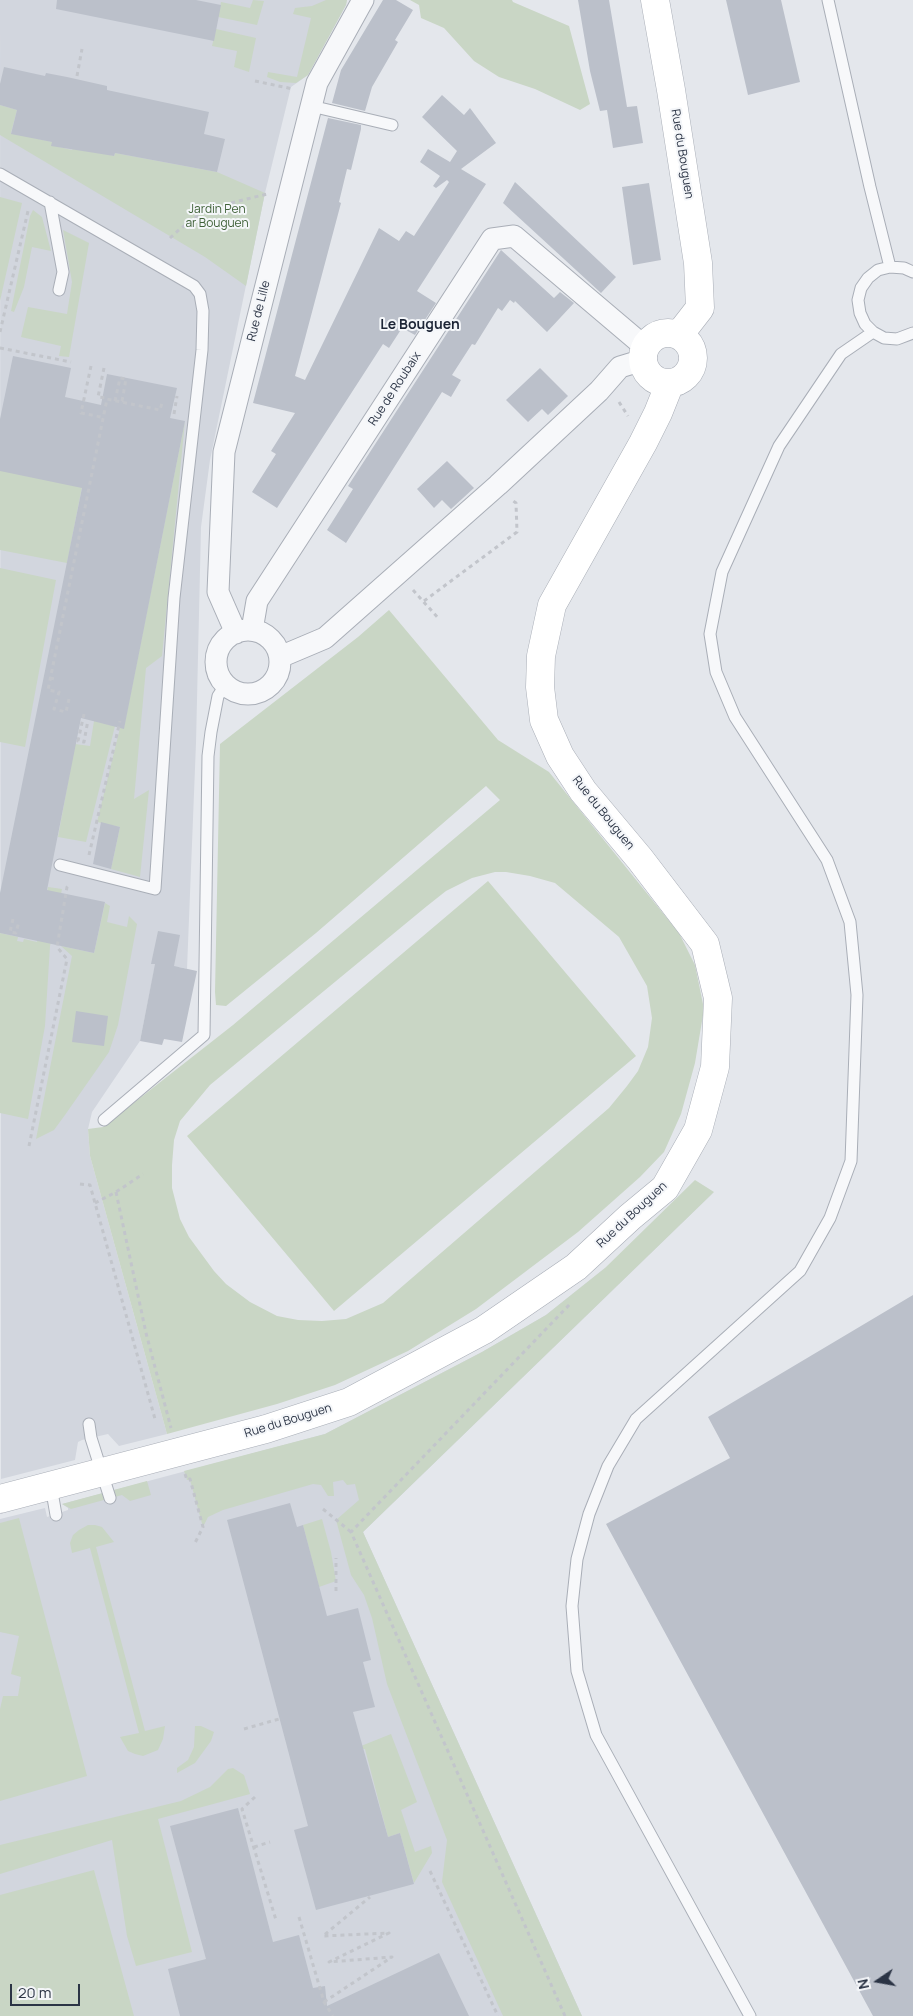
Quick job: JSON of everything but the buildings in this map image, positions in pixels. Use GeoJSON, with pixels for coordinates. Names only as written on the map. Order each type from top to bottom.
{"type":"FeatureCollection","features":[{"type":"Feature","properties":{"kind":"street","name":"Rue de Lille"},"geometry":{"type":"LineString","coordinates":[[244,631],[218,592],[224,452],[317,83],[362,0]]}},
{"type":"Feature","properties":{"kind":"street","name":"Rue du Bouguen"},"geometry":{"type":"LineString","coordinates":[[655,0],[698,264],[700,308],[679,334]]}},
{"type":"Feature","properties":{"kind":"street","name":"Rue de Roubaix"},"geometry":{"type":"LineString","coordinates":[[244,631],[257,601],[492,238],[514,236],[644,354]]}},
{"type":"Feature","properties":{"kind":"street"},"geometry":{"type":"LineString","coordinates":[[663,332],[679,334],[687,340],[692,348],[693,362],[691,369],[685,376],[670,383],[657,381],[648,374],[644,354],[651,338],[663,332]]}},
{"type":"Feature","properties":{"kind":"street"},"geometry":{"type":"LineString","coordinates":[[280,657],[325,638],[498,485],[599,391],[620,367],[644,354]]}},
{"type":"Feature","properties":{"kind":"street","name":"Rue du Bouguen"},"geometry":{"type":"LineString","coordinates":[[0,1499],[266,1429],[350,1402],[484,1330],[576,1267],[630,1217],[665,1188],[698,1130],[715,1066],[718,998],[705,944],[640,859],[583,791],[560,756],[544,720],[540,687],[541,656],[552,605],[643,442],[658,413],[670,383]]}},
{"type":"Feature","properties":{"kind":"street"},"geometry":{"type":"LineString","coordinates":[[244,631],[265,635],[273,642],[280,657],[279,670],[275,680],[261,691],[251,694],[240,693],[226,684],[219,674],[216,664],[218,653],[227,638],[244,631]]}},
{"type":"Feature","properties":{"kind":"lane"},"geometry":{"type":"LineString","coordinates":[[828,0],[890,267]]}},
{"type":"Feature","properties":{"kind":"lane"},"geometry":{"type":"LineString","coordinates":[[313,100],[392,125]]}},
{"type":"Feature","properties":{"kind":"lane"},"geometry":{"type":"LineString","coordinates":[[0,174],[194,286],[200,294],[204,311],[202,350],[174,598],[155,889],[60,865]]}},
{"type":"Feature","properties":{"kind":"lane"},"geometry":{"type":"LineString","coordinates":[[50,202],[63,272],[59,290]]}},
{"type":"Feature","properties":{"kind":"lane"},"geometry":{"type":"LineString","coordinates":[[913,272],[904,268],[890,267],[878,270],[868,278],[861,288],[858,300],[860,313],[865,324],[873,332],[884,338],[897,339],[913,333]]}},
{"type":"Feature","properties":{"kind":"lane"},"geometry":{"type":"LineString","coordinates":[[750,2016],[596,1735],[577,1671],[572,1606],[577,1559],[589,1514],[608,1466],[636,1419],[800,1271],[830,1218],[851,1161],[857,995],[850,922],[827,860],[735,717],[716,672],[710,634],[722,572],[780,446],[841,354],[873,332]]}},
{"type":"Feature","properties":{"kind":"lane"},"geometry":{"type":"LineString","coordinates":[[104,1120],[204,1034],[208,756],[218,696],[226,684]]}},
{"type":"Feature","properties":{"kind":"lane"},"geometry":{"type":"LineString","coordinates":[[89,1424],[110,1498]]}},
{"type":"Feature","properties":{"kind":"lane"},"geometry":{"type":"LineString","coordinates":[[50,1486],[56,1515]]}},
{"type":"Feature","properties":{"kind":"path"},"geometry":{"type":"LineString","coordinates":[[77,76],[82,49]]}},
{"type":"Feature","properties":{"kind":"path"},"geometry":{"type":"LineString","coordinates":[[255,81],[313,100]]}},
{"type":"Feature","properties":{"kind":"path"},"geometry":{"type":"LineString","coordinates":[[170,238],[180,228],[207,209],[265,193],[288,197]]}},
{"type":"Feature","properties":{"kind":"path"},"geometry":{"type":"LineString","coordinates":[[0,332],[2,313],[30,206]]}},
{"type":"Feature","properties":{"kind":"path"},"geometry":{"type":"LineString","coordinates":[[0,348],[71,362]]}},
{"type":"Feature","properties":{"kind":"path"},"geometry":{"type":"LineString","coordinates":[[91,366],[82,413],[101,417]]}},
{"type":"Feature","properties":{"kind":"path"},"geometry":{"type":"LineString","coordinates":[[69,699],[66,712],[54,709],[59,692],[48,690],[106,399],[160,410],[162,402],[161,408],[153,406],[98,397],[104,368]]}},
{"type":"Feature","properties":{"kind":"path"},"geometry":{"type":"LineString","coordinates":[[115,401],[120,378],[126,379],[122,401]]}},
{"type":"Feature","properties":{"kind":"path"},"geometry":{"type":"LineString","coordinates":[[599,391],[618,399],[630,419]]}},
{"type":"Feature","properties":{"kind":"path"},"geometry":{"type":"LineString","coordinates":[[174,414],[178,395]]}},
{"type":"Feature","properties":{"kind":"path"},"geometry":{"type":"LineString","coordinates":[[439,619],[424,601],[517,532],[516,503],[511,498]]}},
{"type":"Feature","properties":{"kind":"path"},"geometry":{"type":"LineString","coordinates":[[50,678],[56,679]]}},
{"type":"Feature","properties":{"kind":"path"},"geometry":{"type":"LineString","coordinates":[[84,714],[78,741],[84,742],[88,720]]}},
{"type":"Feature","properties":{"kind":"path"},"geometry":{"type":"LineString","coordinates":[[29,1146],[67,959],[57,947],[66,887],[86,868],[120,721]]}},
{"type":"Feature","properties":{"kind":"path"},"geometry":{"type":"LineString","coordinates":[[12,919],[10,932],[16,933],[19,921]]}},
{"type":"Feature","properties":{"kind":"path"},"geometry":{"type":"LineString","coordinates":[[95,1203],[143,1174]]}},
{"type":"Feature","properties":{"kind":"path"},"geometry":{"type":"LineString","coordinates":[[80,1184],[90,1185],[155,1419]]}},
{"type":"Feature","properties":{"kind":"path"},"geometry":{"type":"LineString","coordinates":[[116,1192],[146,1333],[172,1433]]}},
{"type":"Feature","properties":{"kind":"path"},"geometry":{"type":"LineString","coordinates":[[350,1532],[577,1297]]}},
{"type":"Feature","properties":{"kind":"path"},"geometry":{"type":"LineString","coordinates":[[190,1479],[203,1527],[194,1546]]}},
{"type":"Feature","properties":{"kind":"path"},"geometry":{"type":"LineString","coordinates":[[323,1508],[350,1532],[565,2016]]}},
{"type":"Feature","properties":{"kind":"path"},"geometry":{"type":"LineString","coordinates":[[336,1558],[336,1591]]}},
{"type":"Feature","properties":{"kind":"path"},"geometry":{"type":"LineString","coordinates":[[244,1729],[279,1719]]}},
{"type":"Feature","properties":{"kind":"path"},"geometry":{"type":"LineString","coordinates":[[255,1797],[242,1808],[276,1920]]}},
{"type":"Feature","properties":{"kind":"path"},"geometry":{"type":"LineString","coordinates":[[254,1847],[270,1842]]}},
{"type":"Feature","properties":{"kind":"path"},"geometry":{"type":"LineString","coordinates":[[430,1872],[498,2016]]}},
{"type":"Feature","properties":{"kind":"path"},"geometry":{"type":"LineString","coordinates":[[324,2002],[392,1958],[330,1962],[389,1933],[323,1936],[370,1896]]}},
{"type":"Feature","properties":{"kind":"path"},"geometry":{"type":"LineString","coordinates":[[299,1917],[324,2002],[333,2016]]}},
{"type":"Feature","properties":{"kind":"shaded area"},"geometry":{"type":"Polygon","coordinates":[[[0,0],[347,0],[308,75],[291,87],[265,193],[210,460],[201,527],[196,743],[187,969],[179,967],[177,976],[154,971],[140,1041],[92,1112],[88,1129],[90,1156],[167,1434],[119,1446],[108,1434],[82,1440],[78,1442],[75,1460],[1,1479],[0,0]]]}},
{"type":"Feature","properties":{"kind":"shaded area"},"geometry":{"type":"Polygon","coordinates":[[[714,1192],[363,1532],[582,2016],[0,2016],[0,1519],[45,1508],[47,1517],[68,1510],[62,1504],[325,1434],[482,1352],[546,1315],[605,1268],[714,1192]]]}},
{"type":"Feature","properties":{"kind":"green space"},"geometry":{"type":"Polygon","coordinates":[[[253,0],[264,1],[257,25],[218,17],[221,2],[250,8],[253,0]]]}},
{"type":"Feature","properties":{"kind":"green space"},"geometry":{"type":"Polygon","coordinates":[[[326,0],[347,0],[308,75],[296,83],[280,82],[267,77],[268,72],[297,77],[311,18],[293,14],[295,8],[312,6],[326,0]]]}},
{"type":"Feature","properties":{"kind":"green space"},"geometry":{"type":"Polygon","coordinates":[[[410,0],[512,0],[569,26],[590,104],[580,110],[535,89],[499,77],[474,61],[444,28],[421,18],[419,5],[410,0]]]}},
{"type":"Feature","properties":{"kind":"green space"},"geometry":{"type":"Polygon","coordinates":[[[216,29],[256,38],[249,72],[234,67],[237,51],[212,46],[216,29]]]}},
{"type":"Feature","properties":{"kind":"green space","name":"Jardin Pen ar Bouguen"},"geometry":{"type":"Polygon","coordinates":[[[0,105],[17,110],[11,133],[52,142],[59,147],[72,150],[74,145],[114,156],[115,153],[217,172],[265,193],[246,286],[205,257],[0,135],[0,105]]]}},
{"type":"Feature","properties":{"kind":"green space"},"geometry":{"type":"Polygon","coordinates":[[[0,197],[22,203],[0,301],[0,197]]]}},
{"type":"Feature","properties":{"kind":"green space"},"geometry":{"type":"Polygon","coordinates":[[[33,210],[42,217],[51,251],[32,247],[24,287],[14,312],[11,311],[30,216],[33,210]]]}},
{"type":"Feature","properties":{"kind":"green space"},"geometry":{"type":"Polygon","coordinates":[[[63,230],[89,243],[69,357],[59,356],[61,346],[21,337],[28,307],[67,314],[72,282],[63,230]]]}},
{"type":"Feature","properties":{"kind":"green space"},"geometry":{"type":"Polygon","coordinates":[[[185,421],[162,656],[146,668],[134,799],[149,790],[140,877],[111,869],[120,827],[97,822],[120,728],[124,727],[185,421]]]}},
{"type":"Feature","properties":{"kind":"green space"},"geometry":{"type":"Polygon","coordinates":[[[94,426],[67,563],[0,550],[0,471],[94,426]]]}},
{"type":"Feature","properties":{"kind":"green space"},"geometry":{"type":"Polygon","coordinates":[[[0,568],[56,580],[25,747],[0,742],[0,568]]]}},
{"type":"Feature","properties":{"kind":"green space"},"geometry":{"type":"Polygon","coordinates":[[[389,610],[498,740],[549,772],[679,933],[695,965],[704,1009],[695,1063],[681,1114],[664,1152],[640,1177],[578,1232],[476,1309],[408,1351],[335,1385],[277,1404],[167,1434],[90,1156],[88,1129],[103,1127],[233,1025],[500,800],[486,786],[316,933],[226,1006],[216,1005],[220,744],[358,637],[389,610]],[[495,872],[472,878],[446,891],[210,1085],[180,1121],[174,1140],[172,1188],[180,1219],[189,1237],[214,1271],[226,1284],[250,1302],[277,1316],[298,1320],[322,1321],[346,1319],[383,1303],[609,1108],[638,1071],[648,1047],[652,1018],[647,986],[619,937],[555,883],[506,872],[495,872]]]}},
{"type":"Feature","properties":{"kind":"green space"},"geometry":{"type":"Polygon","coordinates":[[[94,721],[115,726],[86,842],[58,837],[75,744],[90,746],[94,721]]]}},
{"type":"Feature","properties":{"kind":"green space"},"geometry":{"type":"Polygon","coordinates":[[[488,881],[636,1056],[334,1311],[187,1136],[488,881]]]}},
{"type":"Feature","properties":{"kind":"green space"},"geometry":{"type":"Polygon","coordinates":[[[48,887],[62,889],[50,946],[45,1026],[28,1119],[0,1113],[0,933],[18,937],[17,941],[23,942],[24,939],[37,942],[48,887]]]}},
{"type":"Feature","properties":{"kind":"green space"},"geometry":{"type":"Polygon","coordinates":[[[105,903],[110,906],[107,922],[127,927],[129,916],[137,924],[118,1025],[109,1052],[65,1115],[54,1130],[36,1139],[72,956],[61,946],[94,953],[105,903]]]}},
{"type":"Feature","properties":{"kind":"green space"},"geometry":{"type":"Polygon","coordinates":[[[695,1180],[714,1192],[363,1532],[582,2016],[503,2016],[442,1882],[447,1840],[387,1684],[372,1618],[364,1595],[351,1575],[336,1520],[359,1500],[355,1484],[347,1485],[343,1480],[333,1482],[334,1496],[328,1496],[321,1485],[313,1484],[223,1510],[208,1517],[203,1527],[190,1480],[187,1480],[184,1471],[325,1434],[482,1352],[546,1315],[605,1268],[695,1180]]]}},
{"type":"Feature","properties":{"kind":"green space"},"geometry":{"type":"Polygon","coordinates":[[[147,1481],[151,1495],[130,1501],[122,1495],[71,1509],[62,1504],[147,1481]]]}},
{"type":"Feature","properties":{"kind":"green space"},"geometry":{"type":"Polygon","coordinates":[[[19,1518],[87,1776],[0,1801],[0,1709],[3,1696],[18,1696],[21,1677],[11,1674],[19,1636],[0,1632],[0,1523],[19,1518]]]}},
{"type":"Feature","properties":{"kind":"green space"},"geometry":{"type":"Polygon","coordinates":[[[322,1519],[331,1552],[336,1581],[319,1587],[303,1525],[322,1519]]]}},
{"type":"Feature","properties":{"kind":"green space"},"geometry":{"type":"Polygon","coordinates":[[[88,1525],[102,1527],[114,1542],[96,1547],[145,1731],[165,1726],[163,1739],[158,1750],[143,1756],[128,1751],[120,1737],[139,1733],[90,1548],[72,1553],[70,1543],[73,1535],[88,1525]]]}},
{"type":"Feature","properties":{"kind":"green space"},"geometry":{"type":"Polygon","coordinates":[[[195,1726],[201,1726],[214,1732],[211,1741],[195,1763],[177,1773],[177,1768],[188,1760],[194,1747],[195,1726]]]}},
{"type":"Feature","properties":{"kind":"green space"},"geometry":{"type":"Polygon","coordinates":[[[391,1734],[417,1802],[401,1810],[415,1852],[431,1846],[432,1853],[414,1883],[400,1833],[388,1837],[365,1749],[362,1749],[361,1746],[391,1734]]]}},
{"type":"Feature","properties":{"kind":"green space"},"geometry":{"type":"Polygon","coordinates":[[[233,1768],[244,1775],[250,1794],[158,1819],[192,1952],[136,1966],[127,1936],[112,1840],[0,1874],[0,1845],[181,1801],[210,1787],[228,1769],[233,1768]]]}},
{"type":"Feature","properties":{"kind":"green space"},"geometry":{"type":"Polygon","coordinates":[[[94,1870],[134,2016],[0,2016],[0,1895],[94,1870]]]}},
{"type":"Feature","properties":{"kind":"district","name":"Le Bouguen"},"geometry":{"type":"Point","coordinates":[420,325]}}]}
